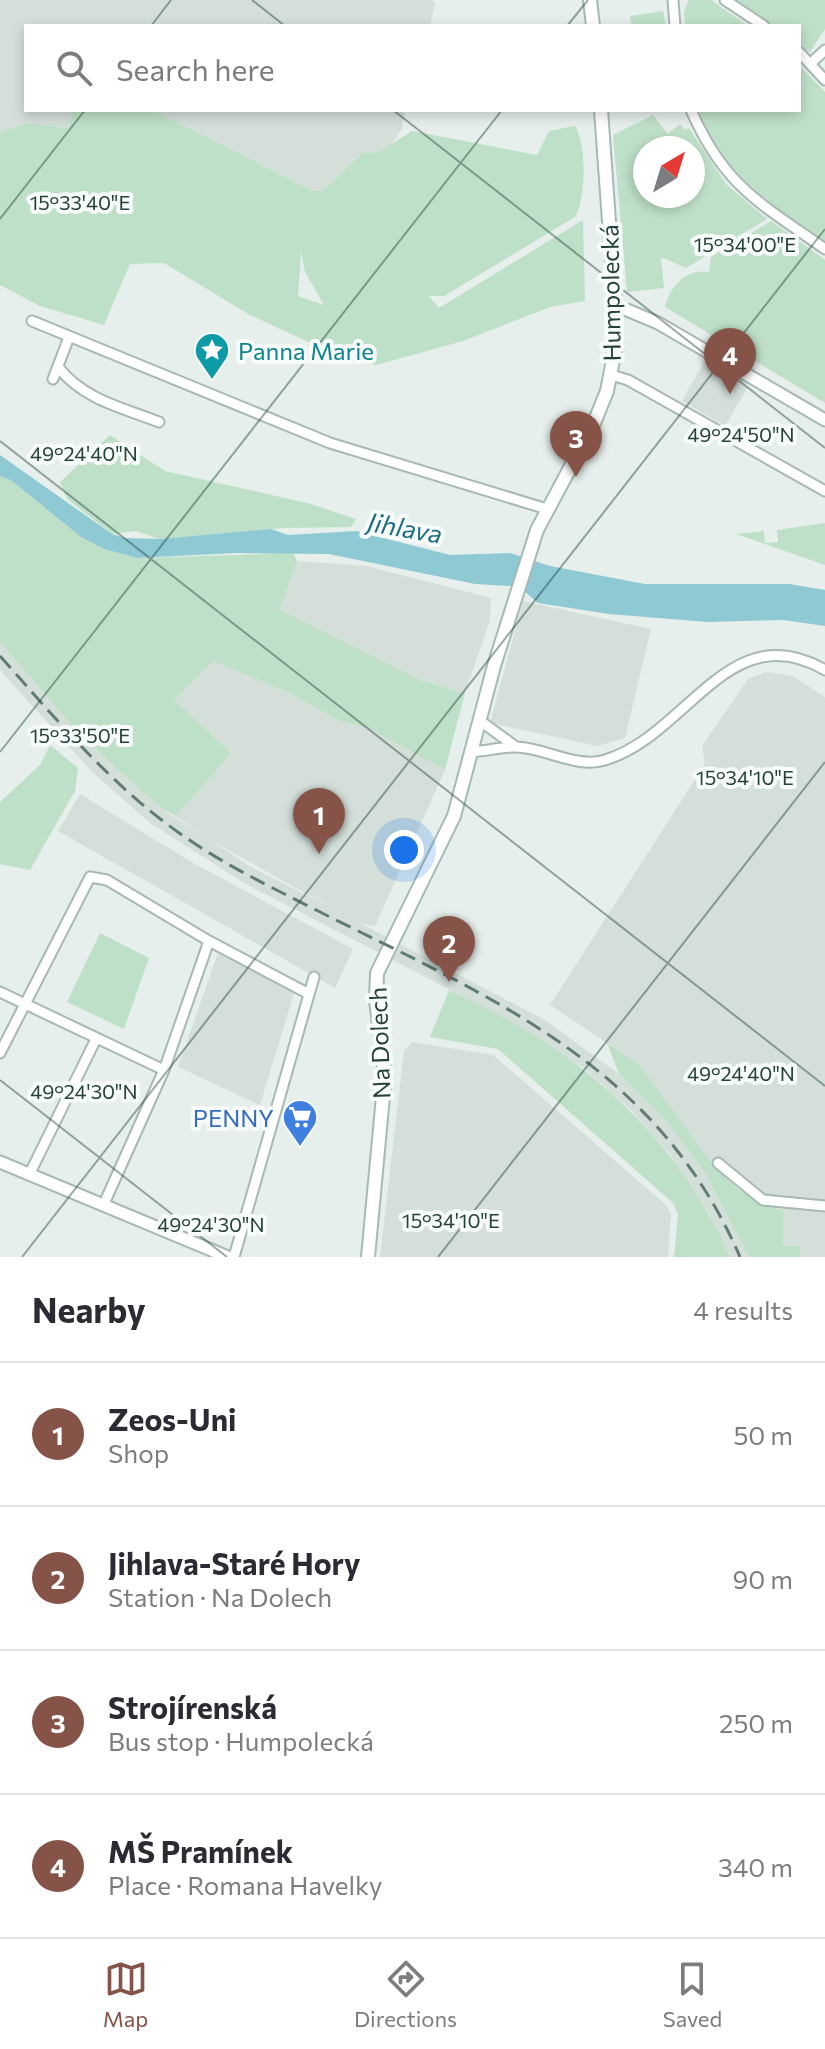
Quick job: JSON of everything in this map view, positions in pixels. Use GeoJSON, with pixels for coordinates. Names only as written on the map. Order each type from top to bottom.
{"type":"FeatureCollection","features":[{"type":"Feature","properties":{"kind":"main road"},"geometry":{"type":"LineString","coordinates":[[590,0],[593,24]]}},
{"type":"Feature","properties":{"kind":"main road","name":"Humpolecká"},"geometry":{"type":"LineString","coordinates":[[547,509],[594,423],[611,375],[615,305],[601,112]]}},
{"type":"Feature","properties":{"kind":"main road","name":"Na Dolech"},"geometry":{"type":"LineString","coordinates":[[368,1257],[385,1075],[376,1000],[377,973],[454,816],[510,615],[532,543],[547,509]]}},
{"type":"Feature","properties":{"kind":"street"},"geometry":{"type":"LineString","coordinates":[[673,0],[675,24]]}},
{"type":"Feature","properties":{"kind":"street"},"geometry":{"type":"LineString","coordinates":[[725,0],[761,24]]}},
{"type":"Feature","properties":{"kind":"street"},"geometry":{"type":"LineString","coordinates":[[811,63],[825,50]]}},
{"type":"Feature","properties":{"kind":"street"},"geometry":{"type":"LineString","coordinates":[[801,54],[825,80]]}},
{"type":"Feature","properties":{"kind":"street"},"geometry":{"type":"LineString","coordinates":[[692,112],[706,145],[740,189],[825,249]]}},
{"type":"Feature","properties":{"kind":"street"},"geometry":{"type":"LineString","coordinates":[[615,305],[658,323],[825,420]]}},
{"type":"Feature","properties":{"kind":"street"},"geometry":{"type":"LineString","coordinates":[[32,321],[330,443],[547,509]]}},
{"type":"Feature","properties":{"kind":"street"},"geometry":{"type":"LineString","coordinates":[[53,379],[69,337]]}},
{"type":"Feature","properties":{"kind":"street"},"geometry":{"type":"LineString","coordinates":[[59,368],[71,383],[87,394],[159,422]]}},
{"type":"Feature","properties":{"kind":"street"},"geometry":{"type":"LineString","coordinates":[[611,375],[628,380],[825,491]]}},
{"type":"Feature","properties":{"kind":"street"},"geometry":{"type":"LineString","coordinates":[[472,752],[516,747],[601,762],[623,754],[647,739],[748,659],[778,652],[825,670]]}},
{"type":"Feature","properties":{"kind":"street"},"geometry":{"type":"LineString","coordinates":[[479,720],[516,747]]}},
{"type":"Feature","properties":{"kind":"street"},"geometry":{"type":"LineString","coordinates":[[0,1053],[90,877],[107,880],[209,941],[309,994]]}},
{"type":"Feature","properties":{"kind":"street"},"geometry":{"type":"LineString","coordinates":[[103,1206],[164,1070],[209,941]]}},
{"type":"Feature","properties":{"kind":"street"},"geometry":{"type":"LineString","coordinates":[[234,1257],[314,977]]}},
{"type":"Feature","properties":{"kind":"street"},"geometry":{"type":"LineString","coordinates":[[0,992],[164,1070]]}},
{"type":"Feature","properties":{"kind":"street"},"geometry":{"type":"LineString","coordinates":[[29,1175],[96,1039]]}},
{"type":"Feature","properties":{"kind":"street"},"geometry":{"type":"LineString","coordinates":[[0,1162],[228,1257]]}},
{"type":"Feature","properties":{"kind":"street"},"geometry":{"type":"LineString","coordinates":[[718,1163],[763,1200],[825,1206]]}},
{"type":"Feature","properties":{"kind":"shaded area"},"geometry":{"type":"Polygon","coordinates":[[[0,0],[435,2],[430,24],[24,24],[24,112],[72,112],[69,128],[28,123],[0,132],[0,0]]]}},
{"type":"Feature","properties":{"kind":"shaded area"},"geometry":{"type":"Polygon","coordinates":[[[156,112],[405,112],[402,129],[390,146],[379,152],[361,153],[322,191],[311,190],[156,112]]]}},
{"type":"Feature","properties":{"kind":"shaded area"},"geometry":{"type":"Polygon","coordinates":[[[704,362],[748,387],[725,426],[682,401],[704,362]]]}},
{"type":"Feature","properties":{"kind":"shaded area"},"geometry":{"type":"Polygon","coordinates":[[[297,561],[366,566],[491,598],[490,620],[465,693],[420,680],[280,610],[297,561]]]}},
{"type":"Feature","properties":{"kind":"shaded area"},"geometry":{"type":"Polygon","coordinates":[[[523,601],[651,629],[625,738],[598,746],[490,723],[523,601]]]}},
{"type":"Feature","properties":{"kind":"shaded area"},"geometry":{"type":"Polygon","coordinates":[[[0,642],[81,736],[161,808],[203,835],[176,816],[231,753],[174,700],[213,661],[285,691],[340,721],[368,728],[445,770],[375,926],[360,923],[545,1020],[619,1074],[667,1122],[704,1171],[749,1257],[730,1257],[707,1210],[669,1153],[630,1109],[585,1069],[505,1018],[244,883],[150,823],[93,773],[0,670],[0,642]],[[212,841],[253,868],[330,907],[212,841]]]}},
{"type":"Feature","properties":{"kind":"shaded area"},"geometry":{"type":"Polygon","coordinates":[[[766,672],[793,676],[825,697],[825,1257],[800,1257],[800,1246],[783,1246],[783,1210],[753,1199],[714,1166],[639,1064],[550,1005],[705,764],[702,746],[748,679],[766,672]]]}},
{"type":"Feature","properties":{"kind":"shaded area"},"geometry":{"type":"Polygon","coordinates":[[[80,794],[195,864],[353,949],[335,988],[58,831],[80,794]]]}},
{"type":"Feature","properties":{"kind":"shaded area"},"geometry":{"type":"Polygon","coordinates":[[[219,950],[295,990],[260,1105],[178,1067],[219,950]]]}},
{"type":"Feature","properties":{"kind":"shaded area"},"geometry":{"type":"Polygon","coordinates":[[[412,1042],[493,1055],[666,1205],[671,1214],[668,1257],[380,1257],[404,1051],[412,1042]]]}},
{"type":"Feature","properties":{"kind":"green space"},"geometry":{"type":"Polygon","coordinates":[[[689,0],[711,0],[745,24],[685,24],[684,11],[689,0]]]}},
{"type":"Feature","properties":{"kind":"green space"},"geometry":{"type":"Polygon","coordinates":[[[735,0],[825,0],[825,29],[810,52],[801,46],[801,24],[769,24],[735,0]]]}},
{"type":"Feature","properties":{"kind":"green space"},"geometry":{"type":"Polygon","coordinates":[[[663,11],[666,24],[632,24],[630,16],[663,11]]]}},
{"type":"Feature","properties":{"kind":"green space"},"geometry":{"type":"Polygon","coordinates":[[[801,67],[825,92],[825,242],[751,186],[720,152],[700,112],[801,112],[801,67]]]}},
{"type":"Feature","properties":{"kind":"green space"},"geometry":{"type":"Polygon","coordinates":[[[72,112],[156,112],[311,190],[322,191],[362,153],[379,152],[412,131],[537,155],[549,131],[575,126],[582,146],[584,172],[575,217],[444,296],[429,296],[439,308],[583,220],[585,301],[550,307],[463,341],[376,365],[345,359],[250,315],[164,263],[130,264],[104,325],[40,306],[0,285],[0,132],[28,123],[69,128],[72,112]],[[301,251],[298,296],[324,305],[305,272],[301,251]]]}},
{"type":"Feature","properties":{"kind":"green space"},"geometry":{"type":"Polygon","coordinates":[[[653,115],[668,134],[680,124],[685,130],[689,128],[694,136],[633,136],[633,208],[705,208],[705,152],[726,184],[767,219],[686,268],[661,257],[664,288],[627,292],[613,135],[653,115]]]}},
{"type":"Feature","properties":{"kind":"green space"},"geometry":{"type":"Polygon","coordinates":[[[771,221],[825,260],[825,403],[665,307],[680,280],[693,273],[709,272],[711,257],[771,221]]]}},
{"type":"Feature","properties":{"kind":"green space"},"geometry":{"type":"Polygon","coordinates":[[[110,435],[165,471],[311,504],[356,519],[351,527],[283,528],[159,539],[136,531],[112,534],[67,499],[60,482],[110,435]]]}},
{"type":"Feature","properties":{"kind":"green space"},"geometry":{"type":"Polygon","coordinates":[[[0,476],[12,481],[81,537],[104,549],[137,558],[293,553],[297,561],[280,610],[420,680],[465,693],[445,770],[368,728],[340,721],[285,691],[213,661],[174,700],[231,753],[176,816],[161,808],[81,736],[0,642],[0,476]]]}},
{"type":"Feature","properties":{"kind":"green space"},"geometry":{"type":"Polygon","coordinates":[[[825,523],[825,565],[736,534],[764,531],[765,543],[778,542],[777,530],[825,523]]]}},
{"type":"Feature","properties":{"kind":"green space"},"geometry":{"type":"Polygon","coordinates":[[[50,745],[78,768],[75,791],[30,870],[0,864],[0,802],[40,765],[50,745]]]}},
{"type":"Feature","properties":{"kind":"green space"},"geometry":{"type":"Polygon","coordinates":[[[100,933],[149,958],[124,1029],[67,1002],[100,933]]]}},
{"type":"Feature","properties":{"kind":"green space"},"geometry":{"type":"Polygon","coordinates":[[[449,990],[537,1037],[578,1065],[615,1097],[650,1132],[680,1170],[707,1212],[730,1257],[674,1257],[678,1215],[673,1203],[498,1049],[430,1037],[449,990]]]}},
{"type":"Feature","properties":{"kind":"green space"},"geometry":{"type":"Polygon","coordinates":[[[607,1043],[639,1064],[714,1166],[738,1189],[764,1205],[783,1210],[783,1246],[800,1246],[800,1257],[749,1257],[704,1171],[667,1122],[619,1074],[607,1043]]]}},
{"type":"Feature","properties":{"kind":"water"},"geometry":{"type":"Polygon","coordinates":[[[0,455],[112,534],[125,538],[159,539],[271,529],[288,535],[356,531],[450,555],[510,553],[550,566],[645,584],[789,584],[825,590],[825,626],[783,620],[707,622],[609,614],[538,603],[512,586],[475,584],[329,554],[235,553],[137,558],[104,549],[81,537],[12,481],[0,476],[0,455]]]}},
{"type":"Feature","properties":{"kind":"railway"},"geometry":{"type":"LineString","coordinates":[[0,656],[110,775],[158,818],[185,837],[252,877],[509,1010],[566,1046],[618,1088],[665,1135],[706,1191],[740,1257]]}},
{"type":"Feature","properties":{"kind":"place","name":"Panna Marie"},"geometry":{"type":"Point","coordinates":[212,381]}},
{"type":"Feature","properties":{"kind":"place","name":"MŠ Pramínek"},"geometry":{"type":"Point","coordinates":[730,394]}},
{"type":"Feature","properties":{"kind":"place","name":"Strojírenská"},"geometry":{"type":"Point","coordinates":[576,477]}},
{"type":"Feature","properties":{"kind":"place","name":"Zeos-Uni"},"geometry":{"type":"Point","coordinates":[319,854]}},
{"type":"Feature","properties":{"kind":"place","name":"Jihlava-Staré Hory"},"geometry":{"type":"Point","coordinates":[449,982]}},
{"type":"Feature","properties":{"kind":"place","name":"PENNY"},"geometry":{"type":"Point","coordinates":[300,1148]}},
{"type":"Feature","properties":{"kind":"water label","name":"Jihlava"},"geometry":{"type":"Point","coordinates":[405,527]}}]}
